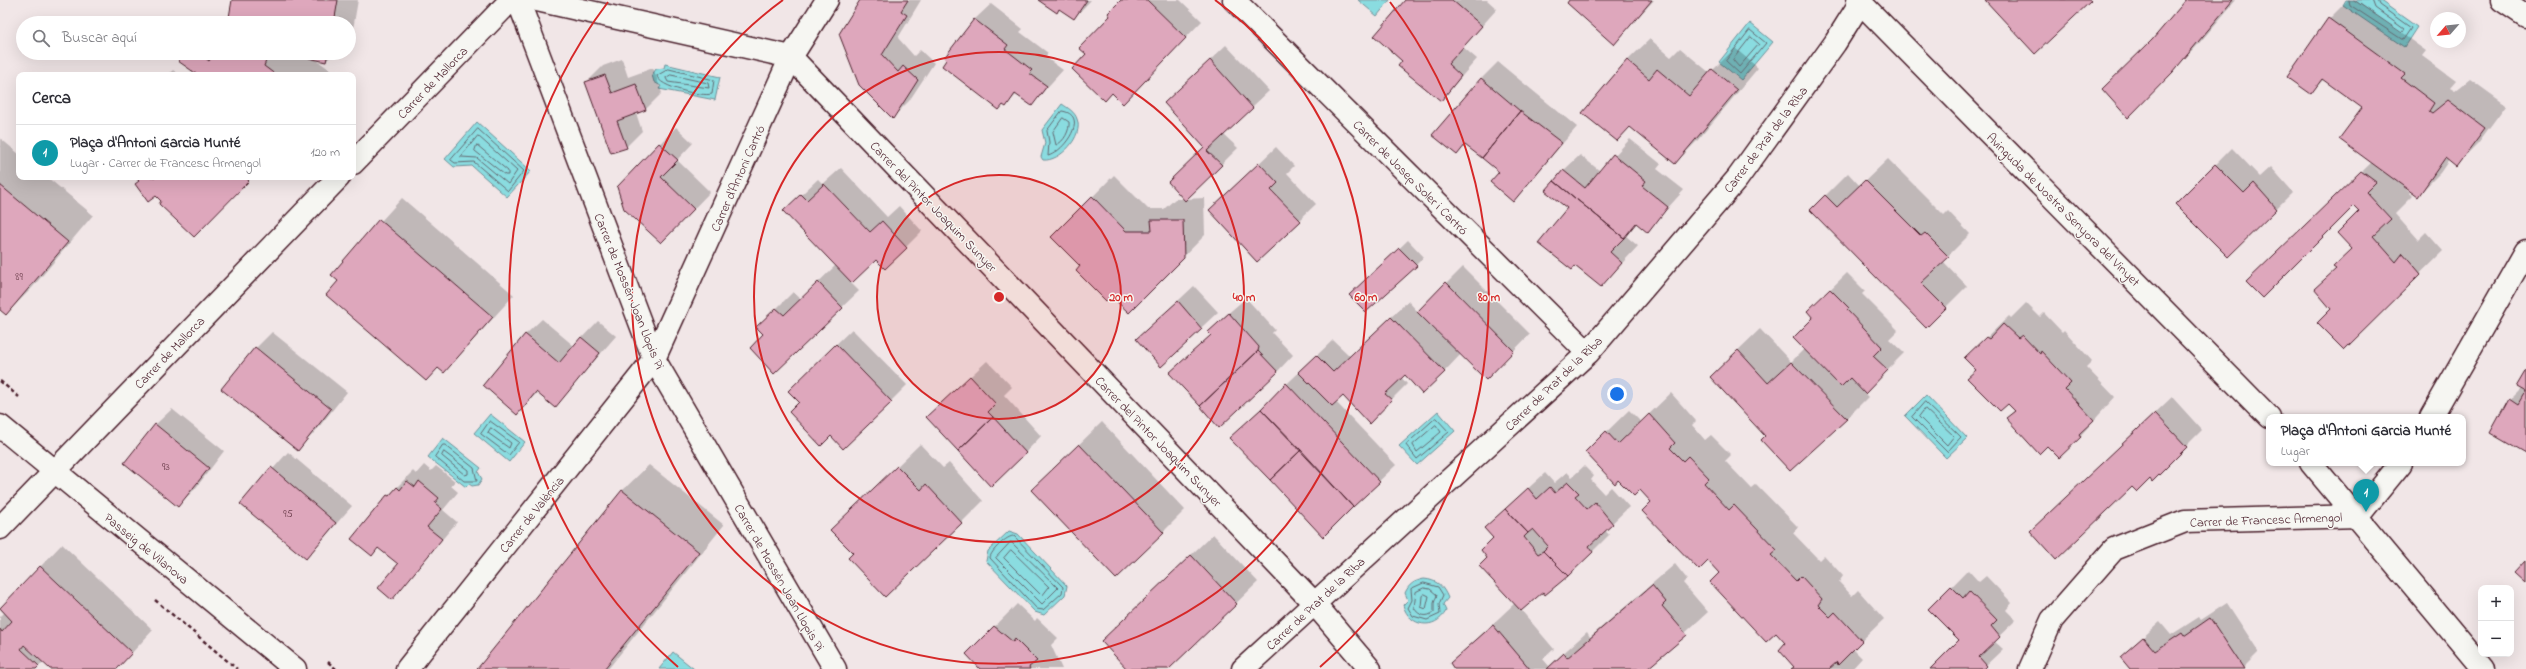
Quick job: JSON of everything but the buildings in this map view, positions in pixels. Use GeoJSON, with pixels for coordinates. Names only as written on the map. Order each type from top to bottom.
{"type":"FeatureCollection","features":[{"type":"Feature","properties":{"kind":"street","name":"Carrer de Mallorca"},"geometry":{"type":"LineString","coordinates":[[356,160],[512,0]]}},
{"type":"Feature","properties":{"kind":"street","name":"Carrer de Mossèn Joan Llopis Pi"},"geometry":{"type":"LineString","coordinates":[[518,0],[654,359],[835,669]]}},
{"type":"Feature","properties":{"kind":"street"},"geometry":{"type":"LineString","coordinates":[[537,0],[791,57]]}},
{"type":"Feature","properties":{"kind":"street","name":"Carrer d'Antoni Cartró"},"geometry":{"type":"LineString","coordinates":[[654,359],[791,57],[827,0]]}},
{"type":"Feature","properties":{"kind":"street","name":"Carrer de Josep Soler i Cartró"},"geometry":{"type":"LineString","coordinates":[[1234,0],[1588,353]]}},
{"type":"Feature","properties":{"kind":"street"},"geometry":{"type":"LineString","coordinates":[[2502,0],[2526,16]]}},
{"type":"Feature","properties":{"kind":"street","name":"Carrer de Prat de la Riba"},"geometry":{"type":"LineString","coordinates":[[1243,669],[1588,353],[1737,179],[1835,43],[1860,1]]}},
{"type":"Feature","properties":{"kind":"street","name":"Avinguda de Nostra Senyora del Vinyet"},"geometry":{"type":"LineString","coordinates":[[1860,1],[2266,414]]}},
{"type":"Feature","properties":{"kind":"street","name":"Carrer del Pintor Joaquim Sunyer"},"geometry":{"type":"LineString","coordinates":[[791,57],[1314,603],[1370,669]]}},
{"type":"Feature","properties":{"kind":"street","name":"Carrer de Mallorca"},"geometry":{"type":"LineString","coordinates":[[0,528],[53,471],[336,180]]}},
{"type":"Feature","properties":{"kind":"street"},"geometry":{"type":"LineString","coordinates":[[2433,414],[2526,251]]}},
{"type":"Feature","properties":{"kind":"street","name":"Carrer de València"},"geometry":{"type":"LineString","coordinates":[[407,669],[654,359]]}},
{"type":"Feature","properties":{"kind":"street","name":"Passeig de Vilanova"},"geometry":{"type":"LineString","coordinates":[[0,426],[295,669]]}},
{"type":"Feature","properties":{"kind":"street"},"geometry":{"type":"LineString","coordinates":[[2314,466],[2358,516],[2483,669]]}},
{"type":"Feature","properties":{"kind":"street","name":"Carrer de Francesc Armengol"},"geometry":{"type":"LineString","coordinates":[[2030,669],[2052,620],[2114,549],[2186,521],[2358,516],[2400,466]]}},
{"type":"Feature","properties":{"kind":"path"},"geometry":{"type":"LineString","coordinates":[[152,597],[237,669]]}},
{"type":"Feature","properties":{"kind":"water"},"geometry":{"type":"Polygon","coordinates":[[[1358,0],[1390,0],[1377,16],[1358,0]]]}},
{"type":"Feature","properties":{"kind":"water"},"geometry":{"type":"Polygon","coordinates":[[[2346,0],[2379,0],[2417,27],[2404,47],[2343,5],[2346,0]]]}},
{"type":"Feature","properties":{"kind":"water"},"geometry":{"type":"Polygon","coordinates":[[[1750,23],[1773,42],[1741,80],[1719,62],[1750,23]]]}},
{"type":"Feature","properties":{"kind":"water"},"geometry":{"type":"Polygon","coordinates":[[[665,64],[720,77],[715,100],[659,89],[661,86],[654,82],[652,75],[656,69],[664,68],[665,64]]]}},
{"type":"Feature","properties":{"kind":"water"},"geometry":{"type":"Polygon","coordinates":[[[1062,104],[1075,114],[1078,126],[1077,133],[1069,147],[1063,152],[1050,160],[1043,160],[1041,157],[1045,143],[1042,130],[1062,104]]]}},
{"type":"Feature","properties":{"kind":"water"},"geometry":{"type":"Polygon","coordinates":[[[477,122],[531,171],[507,197],[472,166],[454,167],[445,159],[477,122]]]}},
{"type":"Feature","properties":{"kind":"water"},"geometry":{"type":"Polygon","coordinates":[[[1926,395],[1967,438],[1946,458],[1905,416],[1926,395]]]}},
{"type":"Feature","properties":{"kind":"water"},"geometry":{"type":"Polygon","coordinates":[[[1438,411],[1455,431],[1417,465],[1399,446],[1438,411]]]}},
{"type":"Feature","properties":{"kind":"water"},"geometry":{"type":"Polygon","coordinates":[[[490,414],[525,442],[509,462],[474,433],[490,414]]]}},
{"type":"Feature","properties":{"kind":"water"},"geometry":{"type":"Polygon","coordinates":[[[443,438],[481,468],[478,472],[482,479],[478,485],[472,486],[469,484],[466,487],[428,457],[443,438]]]}},
{"type":"Feature","properties":{"kind":"water"},"geometry":{"type":"Polygon","coordinates":[[[1009,531],[1018,534],[1067,586],[1065,595],[1044,615],[1035,612],[986,561],[988,551],[1009,531]]]}},
{"type":"Feature","properties":{"kind":"water"},"geometry":{"type":"Polygon","coordinates":[[[1424,579],[1439,584],[1448,598],[1443,604],[1446,611],[1435,622],[1429,624],[1416,622],[1406,612],[1403,605],[1408,600],[1405,593],[1408,587],[1415,582],[1424,579]]]}},
{"type":"Feature","properties":{"kind":"water"},"geometry":{"type":"Polygon","coordinates":[[[673,652],[694,669],[659,669],[673,652]]]}},
{"type":"Feature","properties":{"kind":"place","name":"Plaça d'Antoni Garcia Munté"},"geometry":{"type":"Point","coordinates":[2366,512]}}]}
